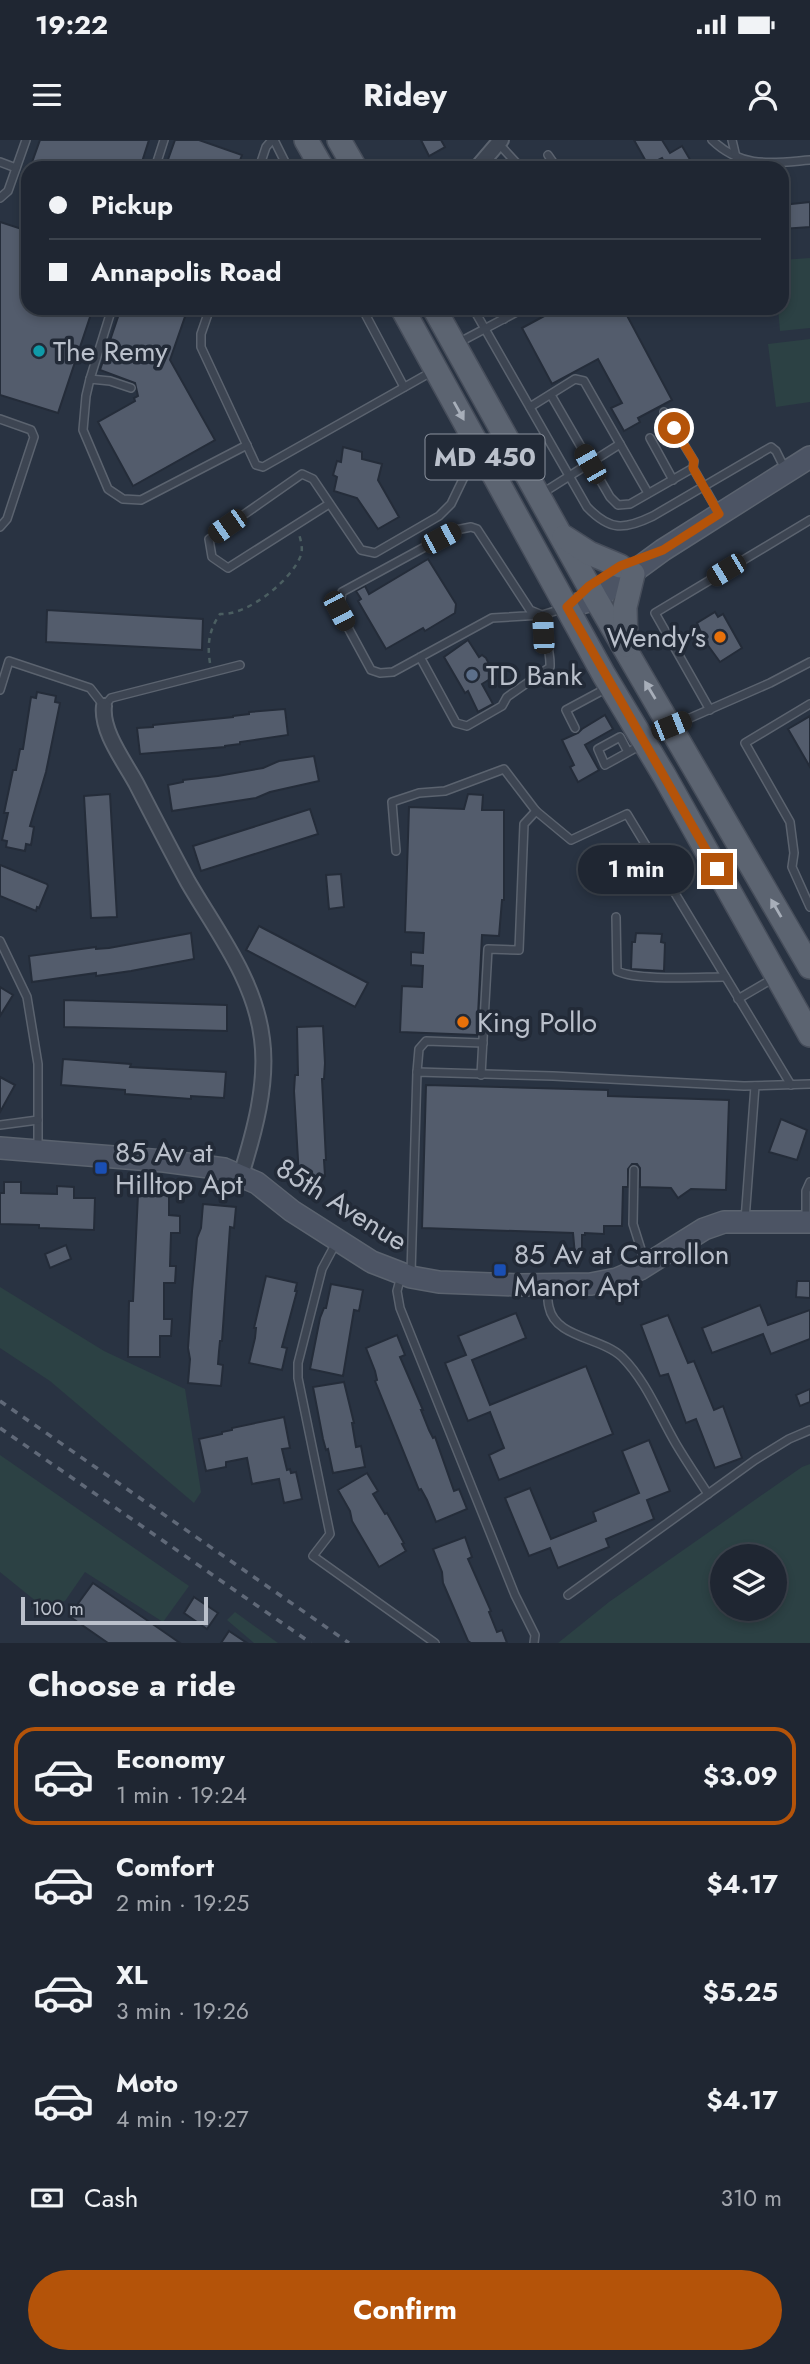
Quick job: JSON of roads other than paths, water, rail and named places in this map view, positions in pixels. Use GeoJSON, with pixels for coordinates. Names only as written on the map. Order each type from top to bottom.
{"type":"FeatureCollection","features":[{"type":"Feature","properties":{"kind":"main road"},"geometry":{"type":"LineString","coordinates":[[306,140],[318,161]]}},
{"type":"Feature","properties":{"kind":"main road"},"geometry":{"type":"LineString","coordinates":[[339,140],[351,161]]}},
{"type":"Feature","properties":{"kind":"main road","name":"MD 450"},"geometry":{"type":"LineString","coordinates":[[406,315],[611,686],[636,748],[680,804],[810,1035]]}},
{"type":"Feature","properties":{"kind":"main road","name":"MD 450"},"geometry":{"type":"LineString","coordinates":[[438,315],[593,592],[808,959]]}},
{"type":"Feature","properties":{"kind":"main road"},"geometry":{"type":"LineString","coordinates":[[561,536],[626,570],[627,651]]}},
{"type":"Feature","properties":{"kind":"main road"},"geometry":{"type":"LineString","coordinates":[[680,804],[708,831],[775,942],[794,958],[808,959]]}},
{"type":"Feature","properties":{"kind":"street"},"geometry":{"type":"LineString","coordinates":[[483,161],[500,142]]}},
{"type":"Feature","properties":{"kind":"street"},"geometry":{"type":"LineString","coordinates":[[567,607],[810,457]]}},
{"type":"Feature","properties":{"kind":"street"},"geometry":{"type":"LineString","coordinates":[[104,706],[103,717],[117,747],[189,883],[244,977],[255,1006],[262,1042],[262,1077],[256,1119],[242,1175]]}},
{"type":"Feature","properties":{"kind":"street","name":"85th Avenue"},"geometry":{"type":"LineString","coordinates":[[0,1148],[188,1163],[225,1169],[257,1183],[292,1211],[372,1262],[406,1276],[439,1282],[592,1284],[617,1279],[646,1266],[704,1229],[724,1222],[808,1223]]}},
{"type":"Feature","properties":{"kind":"lane"},"geometry":{"type":"LineString","coordinates":[[0,198],[8,191],[26,140]]}},
{"type":"Feature","properties":{"kind":"lane"},"geometry":{"type":"LineString","coordinates":[[157,161],[164,140]]}},
{"type":"Feature","properties":{"kind":"lane"},"geometry":{"type":"LineString","coordinates":[[261,161],[266,147],[273,140],[284,161]]}},
{"type":"Feature","properties":{"kind":"lane"},"geometry":{"type":"LineString","coordinates":[[712,140],[736,158],[752,161]]}},
{"type":"Feature","properties":{"kind":"lane"},"geometry":{"type":"LineString","coordinates":[[733,140],[736,158]]}},
{"type":"Feature","properties":{"kind":"lane"},"geometry":{"type":"LineString","coordinates":[[500,142],[515,161]]}},
{"type":"Feature","properties":{"kind":"lane"},"geometry":{"type":"LineString","coordinates":[[548,155],[552,161]]}},
{"type":"Feature","properties":{"kind":"lane"},"geometry":{"type":"LineString","coordinates":[[789,161],[810,160]]}},
{"type":"Feature","properties":{"kind":"lane"},"geometry":{"type":"LineString","coordinates":[[0,162],[16,168]]}},
{"type":"Feature","properties":{"kind":"lane"},"geometry":{"type":"LineString","coordinates":[[110,315],[90,379],[83,429],[108,489],[123,499],[141,500],[247,445]]}},
{"type":"Feature","properties":{"kind":"lane"},"geometry":{"type":"LineString","coordinates":[[208,315],[201,334],[201,347],[256,465],[263,467],[436,369]]}},
{"type":"Feature","properties":{"kind":"lane"},"geometry":{"type":"LineString","coordinates":[[366,315],[404,387]]}},
{"type":"Feature","properties":{"kind":"lane"},"geometry":{"type":"LineString","coordinates":[[478,315],[587,507],[600,521],[617,526],[632,526],[771,447],[787,471]]}},
{"type":"Feature","properties":{"kind":"lane"},"geometry":{"type":"LineString","coordinates":[[502,315],[504,319]]}},
{"type":"Feature","properties":{"kind":"lane"},"geometry":{"type":"LineString","coordinates":[[455,345],[511,315]]}},
{"type":"Feature","properties":{"kind":"lane"},"geometry":{"type":"LineString","coordinates":[[90,379],[110,381],[131,388]]}},
{"type":"Feature","properties":{"kind":"lane"},"geometry":{"type":"LineString","coordinates":[[530,407],[575,379],[584,381],[648,493]]}},
{"type":"Feature","properties":{"kind":"lane"},"geometry":{"type":"LineString","coordinates":[[551,394],[590,464],[618,505],[630,504],[693,468]]}},
{"type":"Feature","properties":{"kind":"lane"},"geometry":{"type":"LineString","coordinates":[[664,412],[694,461],[693,468],[719,514]]}},
{"type":"Feature","properties":{"kind":"lane"},"geometry":{"type":"LineString","coordinates":[[0,419],[31,430],[34,437],[7,519],[0,527]]}},
{"type":"Feature","properties":{"kind":"lane"},"geometry":{"type":"LineString","coordinates":[[650,438],[673,480]]}},
{"type":"Feature","properties":{"kind":"lane"},"geometry":{"type":"LineString","coordinates":[[539,495],[620,444]]}},
{"type":"Feature","properties":{"kind":"lane"},"geometry":{"type":"LineString","coordinates":[[329,504],[228,568],[212,557],[209,539],[302,474],[313,479],[361,550],[375,553],[439,516],[451,504],[465,475],[482,452]]}},
{"type":"Feature","properties":{"kind":"lane"},"geometry":{"type":"LineString","coordinates":[[710,710],[655,613],[810,520]]}},
{"type":"Feature","properties":{"kind":"lane"},"geometry":{"type":"LineString","coordinates":[[542,615],[530,610],[477,529],[471,527],[456,530],[342,592],[339,611],[371,670],[393,673],[492,618],[542,615],[567,607]]}},
{"type":"Feature","properties":{"kind":"lane"},"geometry":{"type":"LineString","coordinates":[[420,657],[456,723],[467,726],[502,706],[507,697],[550,667],[551,655],[543,633],[542,615]]}},
{"type":"Feature","properties":{"kind":"lane"},"geometry":{"type":"LineString","coordinates":[[0,690],[9,661],[90,688],[104,706],[111,698],[240,665]]}},
{"type":"Feature","properties":{"kind":"lane"},"geometry":{"type":"LineString","coordinates":[[671,726],[810,662]]}},
{"type":"Feature","properties":{"kind":"lane"},"geometry":{"type":"LineString","coordinates":[[575,727],[566,710],[611,686]]}},
{"type":"Feature","properties":{"kind":"lane"},"geometry":{"type":"LineString","coordinates":[[810,704],[745,743],[790,822],[794,853],[792,867],[810,907]]}},
{"type":"Feature","properties":{"kind":"lane"},"geometry":{"type":"LineString","coordinates":[[396,850],[392,802],[419,793],[445,791],[505,769],[536,811],[571,839],[626,814],[791,1085]]}},
{"type":"Feature","properties":{"kind":"lane"},"geometry":{"type":"LineString","coordinates":[[481,1075],[488,949],[519,950],[524,824],[536,811]]}},
{"type":"Feature","properties":{"kind":"lane"},"geometry":{"type":"LineString","coordinates":[[616,917],[617,971],[639,976],[725,977]]}},
{"type":"Feature","properties":{"kind":"lane"},"geometry":{"type":"LineString","coordinates":[[0,941],[27,996],[38,1064],[38,1151]]}},
{"type":"Feature","properties":{"kind":"lane"},"geometry":{"type":"LineString","coordinates":[[738,999],[777,976]]}},
{"type":"Feature","properties":{"kind":"lane"},"geometry":{"type":"LineString","coordinates":[[483,1043],[426,1041],[419,1049],[406,1276],[397,1291],[407,1326],[515,1595],[535,1635],[534,1643]]}},
{"type":"Feature","properties":{"kind":"lane"},"geometry":{"type":"LineString","coordinates":[[417,1072],[755,1086],[810,1084]]}},
{"type":"Feature","properties":{"kind":"lane"},"geometry":{"type":"LineString","coordinates":[[745,1221],[755,1086]]}},
{"type":"Feature","properties":{"kind":"lane"},"geometry":{"type":"LineString","coordinates":[[0,1125],[38,1120]]}},
{"type":"Feature","properties":{"kind":"lane"},"geometry":{"type":"LineString","coordinates":[[634,1170],[634,1235],[646,1266]]}},
{"type":"Feature","properties":{"kind":"lane"},"geometry":{"type":"LineString","coordinates":[[808,1223],[806,1191],[810,1182]]}},
{"type":"Feature","properties":{"kind":"lane"},"geometry":{"type":"LineString","coordinates":[[337,1240],[322,1269],[298,1363],[298,1378],[330,1534],[313,1556],[435,1643]]}},
{"type":"Feature","properties":{"kind":"lane"},"geometry":{"type":"LineString","coordinates":[[548,1285],[549,1307],[554,1321],[567,1330],[609,1347],[621,1357],[651,1397],[708,1494]]}},
{"type":"Feature","properties":{"kind":"lane"},"geometry":{"type":"LineString","coordinates":[[568,1595],[773,1448],[810,1430]]}},
{"type":"Feature","properties":{"kind":"railway"},"geometry":{"type":"LineString","coordinates":[[0,1401],[349,1643]]}},
{"type":"Feature","properties":{"kind":"railway"},"geometry":{"type":"LineString","coordinates":[[0,1428],[311,1643]]}},
{"type":"Feature","properties":{"kind":"place","name":"The Remy"},"geometry":{"type":"Point","coordinates":[39,351]}},
{"type":"Feature","properties":{"kind":"place","name":"Wendy's"},"geometry":{"type":"Point","coordinates":[720,637]}},
{"type":"Feature","properties":{"kind":"place","name":"TD Bank"},"geometry":{"type":"Point","coordinates":[472,675]}},
{"type":"Feature","properties":{"kind":"place","name":"King Pollo"},"geometry":{"type":"Point","coordinates":[463,1022]}},
{"type":"Feature","properties":{"kind":"place","name":"85 Av at Hilltop Apt"},"geometry":{"type":"Point","coordinates":[101,1168]}},
{"type":"Feature","properties":{"kind":"place","name":"85 Av at Carrollon Manor Apt"},"geometry":{"type":"Point","coordinates":[500,1270]}}]}
